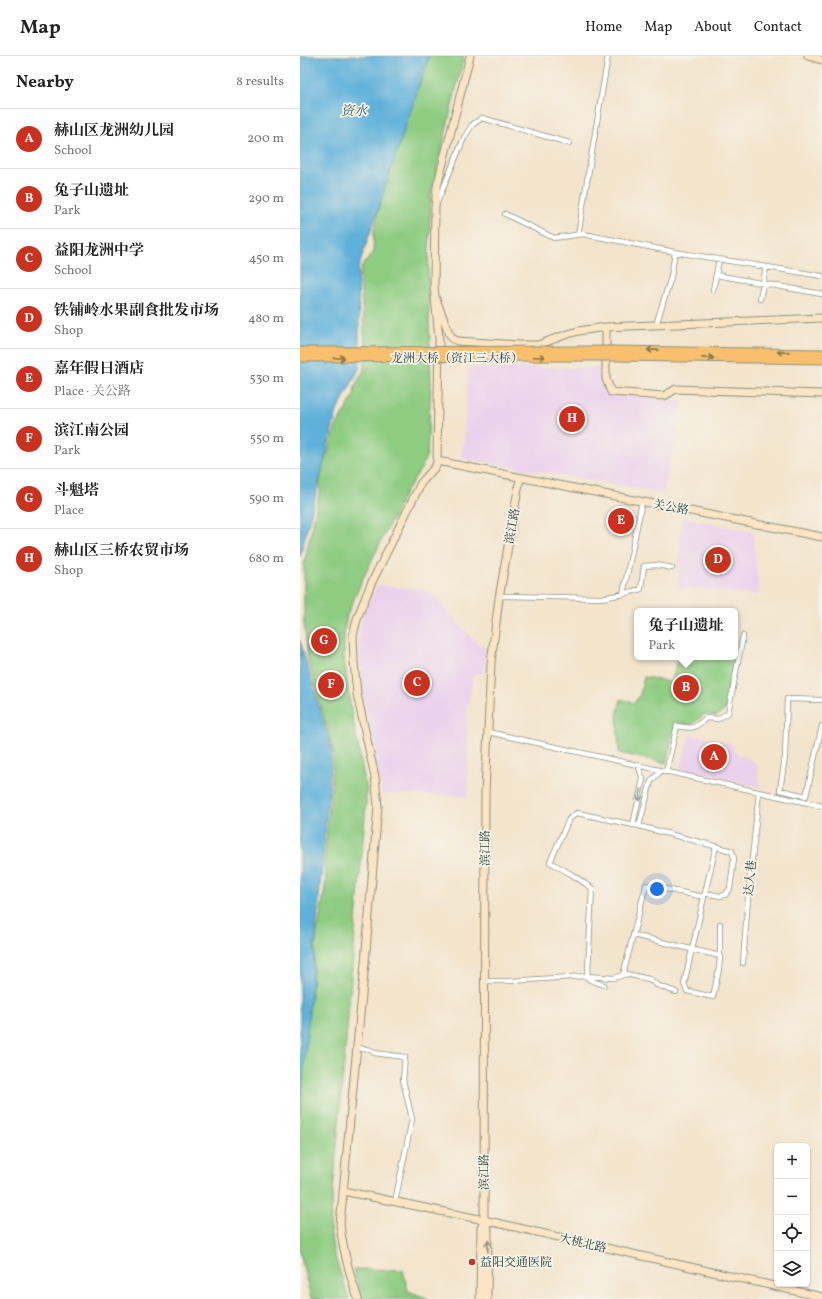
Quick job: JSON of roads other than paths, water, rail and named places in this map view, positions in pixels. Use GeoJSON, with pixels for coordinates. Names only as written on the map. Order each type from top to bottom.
{"type":"FeatureCollection","features":[{"type":"Feature","properties":{"kind":"main road","name":"龙洲大桥（资江三大桥）"},"geometry":{"type":"LineString","coordinates":[[300,351],[613,353]]}},
{"type":"Feature","properties":{"kind":"main road","name":"龙洲大桥（资江三大桥）"},"geometry":{"type":"LineString","coordinates":[[300,358],[613,353]]}},
{"type":"Feature","properties":{"kind":"main road"},"geometry":{"type":"LineString","coordinates":[[613,353],[822,353]]}},
{"type":"Feature","properties":{"kind":"main road"},"geometry":{"type":"LineString","coordinates":[[613,353],[822,360]]}},
{"type":"Feature","properties":{"kind":"street"},"geometry":{"type":"LineString","coordinates":[[358,1299],[346,1264],[340,1224],[378,806],[375,777],[357,694],[353,635],[358,616],[371,584],[420,483],[436,466],[437,462],[439,340],[434,285],[435,208],[438,186],[470,56]]}},
{"type":"Feature","properties":{"kind":"street"},"geometry":{"type":"LineString","coordinates":[[578,235],[608,56]]}},
{"type":"Feature","properties":{"kind":"street"},"geometry":{"type":"LineString","coordinates":[[808,56],[822,60]]}},
{"type":"Feature","properties":{"kind":"street"},"geometry":{"type":"LineString","coordinates":[[435,208],[464,138],[472,125],[482,118],[569,143]]}},
{"type":"Feature","properties":{"kind":"street"},"geometry":{"type":"LineString","coordinates":[[505,214],[554,238],[583,234],[675,252],[822,276]]}},
{"type":"Feature","properties":{"kind":"street"},"geometry":{"type":"LineString","coordinates":[[656,325],[671,277],[675,252]]}},
{"type":"Feature","properties":{"kind":"street"},"geometry":{"type":"LineString","coordinates":[[713,290],[719,259]]}},
{"type":"Feature","properties":{"kind":"street"},"geometry":{"type":"LineString","coordinates":[[760,299],[766,267]]}},
{"type":"Feature","properties":{"kind":"street"},"geometry":{"type":"LineString","coordinates":[[716,275],[822,294]]}},
{"type":"Feature","properties":{"kind":"street"},"geometry":{"type":"LineString","coordinates":[[435,297],[449,333],[453,339],[458,342],[538,345],[578,331],[606,327],[822,318]]}},
{"type":"Feature","properties":{"kind":"street"},"geometry":{"type":"LineString","coordinates":[[606,327],[606,379],[611,392],[664,396],[676,389],[822,394]]}},
{"type":"Feature","properties":{"kind":"street","name":"关公路"},"geometry":{"type":"LineString","coordinates":[[437,462],[822,537]]}},
{"type":"Feature","properties":{"kind":"street","name":"滨江路"},"geometry":{"type":"LineString","coordinates":[[480,1299],[481,1228],[484,1220],[485,794],[491,663],[499,596],[520,478]]}},
{"type":"Feature","properties":{"kind":"street"},"geometry":{"type":"LineString","coordinates":[[623,594],[642,502]]}},
{"type":"Feature","properties":{"kind":"street"},"geometry":{"type":"LineString","coordinates":[[499,596],[602,598],[641,589],[644,566],[657,565],[672,568]]}},
{"type":"Feature","properties":{"kind":"street"},"geometry":{"type":"LineString","coordinates":[[639,826],[651,781],[664,771],[677,726],[688,728],[697,727],[706,718],[718,719],[728,713],[743,636]]}},
{"type":"Feature","properties":{"kind":"street"},"geometry":{"type":"LineString","coordinates":[[822,700],[787,699],[785,757],[780,790],[806,796],[822,726]]}},
{"type":"Feature","properties":{"kind":"street"},"geometry":{"type":"LineString","coordinates":[[488,732],[822,806]]}},
{"type":"Feature","properties":{"kind":"street"},"geometry":{"type":"LineString","coordinates":[[815,758],[822,759]]}},
{"type":"Feature","properties":{"kind":"street"},"geometry":{"type":"LineString","coordinates":[[633,825],[643,779],[638,765]]}},
{"type":"Feature","properties":{"kind":"street","name":"达人巷"},"geometry":{"type":"LineString","coordinates":[[743,963],[759,792]]}},
{"type":"Feature","properties":{"kind":"street"},"geometry":{"type":"LineString","coordinates":[[586,976],[588,971],[592,888],[550,862],[569,819],[577,813],[639,826],[732,851],[734,858],[730,889],[725,895],[704,895],[646,885],[623,975]]}},
{"type":"Feature","properties":{"kind":"street"},"geometry":{"type":"LineString","coordinates":[[716,846],[684,984],[687,991],[713,997],[719,969],[720,924]]}},
{"type":"Feature","properties":{"kind":"street"},"geometry":{"type":"LineString","coordinates":[[633,935],[720,956]]}},
{"type":"Feature","properties":{"kind":"street"},"geometry":{"type":"LineString","coordinates":[[484,981],[511,981],[586,976],[614,978],[626,974],[649,979],[657,985],[676,992]]}},
{"type":"Feature","properties":{"kind":"street"},"geometry":{"type":"LineString","coordinates":[[586,976],[590,980],[604,985]]}},
{"type":"Feature","properties":{"kind":"street"},"geometry":{"type":"LineString","coordinates":[[357,1048],[371,1050],[374,1053],[405,1057],[403,1080],[412,1119],[395,1202]]}},
{"type":"Feature","properties":{"kind":"street","name":"大桃北路"},"geometry":{"type":"LineString","coordinates":[[343,1191],[484,1220],[822,1297]]}},
{"type":"Feature","properties":{"kind":"street","name":"滨江路"},"geometry":{"type":"LineString","coordinates":[[484,1220],[488,1230],[487,1299]]}},
{"type":"Feature","properties":{"kind":"water","name":"资水"},"geometry":{"type":"Polygon","coordinates":[[[300,56],[429,56],[358,269],[360,367],[337,411],[300,557],[300,56]]]}},
{"type":"Feature","properties":{"kind":"water"},"geometry":{"type":"Polygon","coordinates":[[[300,640],[332,752],[300,1113],[300,640]]]}},
{"type":"Feature","properties":{"kind":"place","name":"赫山区三桥农贸市场"},"geometry":{"type":"Point","coordinates":[572,419]}},
{"type":"Feature","properties":{"kind":"place","name":"嘉年假日酒店"},"geometry":{"type":"Point","coordinates":[621,521]}},
{"type":"Feature","properties":{"kind":"place","name":"铁铺岭水果副食批发市场"},"geometry":{"type":"Point","coordinates":[718,560]}},
{"type":"Feature","properties":{"kind":"place","name":"斗魁塔"},"geometry":{"type":"Point","coordinates":[324,641]}},
{"type":"Feature","properties":{"kind":"place","name":"益阳龙洲中学"},"geometry":{"type":"Point","coordinates":[417,683]}},
{"type":"Feature","properties":{"kind":"place","name":"滨江南公园"},"geometry":{"type":"Point","coordinates":[331,685]}},
{"type":"Feature","properties":{"kind":"place","name":"兔子山遗址"},"geometry":{"type":"Point","coordinates":[686,688]}},
{"type":"Feature","properties":{"kind":"place","name":"赫山区龙洲幼儿园"},"geometry":{"type":"Point","coordinates":[714,757]}},
{"type":"Feature","properties":{"kind":"place","name":"益阳交通医院"},"geometry":{"type":"Point","coordinates":[472,1262]}}]}
